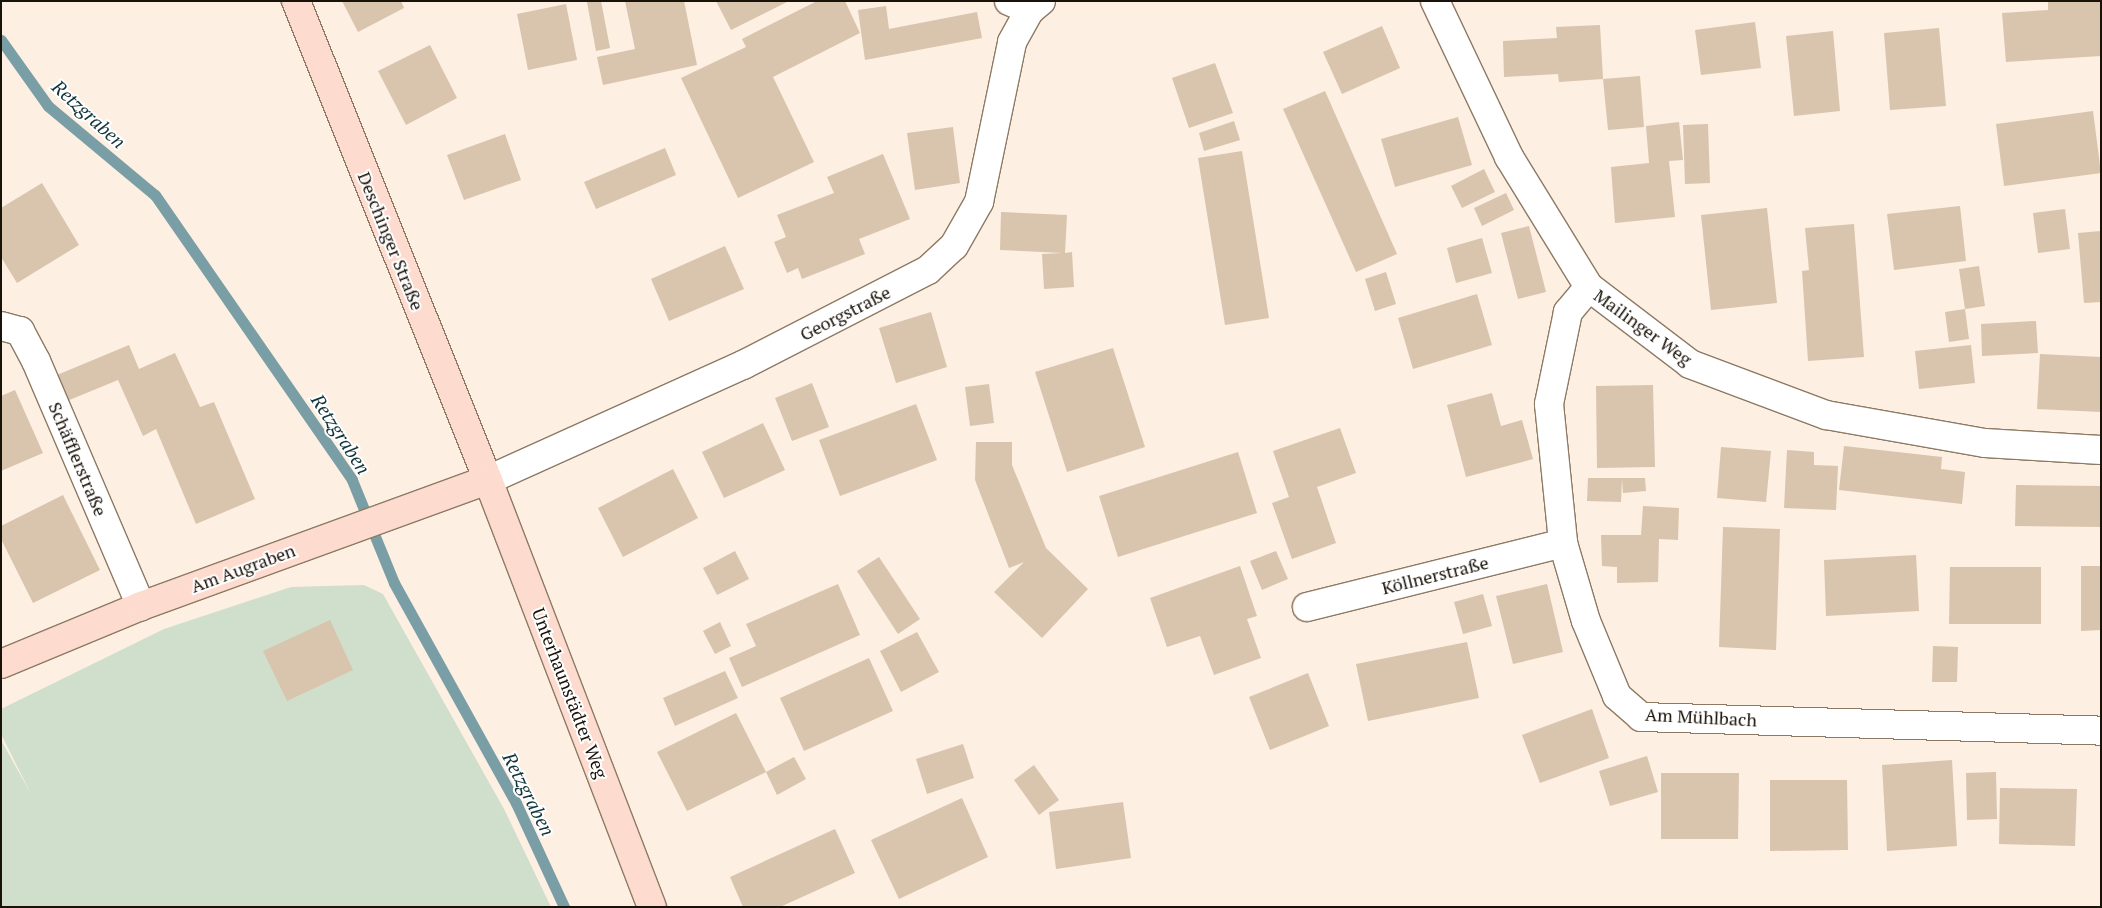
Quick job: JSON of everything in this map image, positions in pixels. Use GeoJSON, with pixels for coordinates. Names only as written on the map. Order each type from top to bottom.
{"type":"FeatureCollection","features":[{"type":"Feature","properties":{"kind":"street","name":"Deschinger Straße"},"geometry":{"type":"LineString","coordinates":[[296,1],[488,480]]}},
{"type":"Feature","properties":{"kind":"street","name":"Mailinger Weg"},"geometry":{"type":"LineString","coordinates":[[1435,1],[1509,157],[1589,287],[1690,364],[1826,414],[1985,443],[2101,450]]}},
{"type":"Feature","properties":{"kind":"street","name":"Georgstraße"},"geometry":{"type":"LineString","coordinates":[[488,480],[734,369],[928,270],[954,246],[979,202],[1012,42],[1027,4]]}},
{"type":"Feature","properties":{"kind":"street","name":"Am Mühlbach"},"geometry":{"type":"LineString","coordinates":[[1589,287],[1568,312],[1549,404],[1563,544],[1586,620],[1617,696],[1641,717],[2101,730]]}},
{"type":"Feature","properties":{"kind":"street","name":"Schäfflerstraße"},"geometry":{"type":"LineString","coordinates":[[1,326],[20,331],[36,361],[141,606]]}},
{"type":"Feature","properties":{"kind":"street","name":"Am Augraben"},"geometry":{"type":"LineString","coordinates":[[1,664],[141,606],[488,480]]}},
{"type":"Feature","properties":{"kind":"street","name":"Unterhaunstädter Weg"},"geometry":{"type":"LineString","coordinates":[[488,480],[652,907]]}},
{"type":"Feature","properties":{"kind":"street","name":"Köllnerstraße"},"geometry":{"type":"LineString","coordinates":[[1307,607],[1563,544]]}},
{"type":"Feature","properties":{"kind":"green space"},"geometry":{"type":"Polygon","coordinates":[[[364,585],[383,594],[504,809],[551,907],[1,907],[1,740],[31,794],[1,734],[1,709],[164,629],[291,587],[364,585]]]}},
{"type":"Feature","properties":{"kind":"building"},"geometry":{"type":"Polygon","coordinates":[[[342,1],[401,1],[404,8],[358,32],[342,1]]]}},
{"type":"Feature","properties":{"kind":"building"},"geometry":{"type":"Polygon","coordinates":[[[601,1],[610,48],[596,51],[587,2],[601,1]]]}},
{"type":"Feature","properties":{"kind":"building"},"geometry":{"type":"Polygon","coordinates":[[[625,1],[684,1],[697,65],[603,85],[597,57],[635,49],[625,1]]]}},
{"type":"Feature","properties":{"kind":"building"},"geometry":{"type":"Polygon","coordinates":[[[716,1],[789,1],[731,30],[716,1]]]}},
{"type":"Feature","properties":{"kind":"building"},"geometry":{"type":"Polygon","coordinates":[[[817,1],[845,1],[860,33],[773,77],[814,162],[738,198],[681,78],[746,47],[742,39],[817,1]]]}},
{"type":"Feature","properties":{"kind":"building"},"geometry":{"type":"Polygon","coordinates":[[[2048,1],[2101,1],[2101,56],[2006,62],[2002,13],[2048,10],[2048,1]]]}},
{"type":"Feature","properties":{"kind":"building"},"geometry":{"type":"Polygon","coordinates":[[[566,4],[577,60],[528,70],[517,14],[566,4]]]}},
{"type":"Feature","properties":{"kind":"building"},"geometry":{"type":"Polygon","coordinates":[[[886,6],[889,29],[977,12],[982,38],[865,60],[858,10],[886,6]]]}},
{"type":"Feature","properties":{"kind":"building"},"geometry":{"type":"Polygon","coordinates":[[[1755,22],[1761,68],[1701,75],[1695,30],[1755,22]]]}},
{"type":"Feature","properties":{"kind":"building"},"geometry":{"type":"Polygon","coordinates":[[[1600,25],[1603,79],[1559,82],[1558,74],[1504,77],[1503,41],[1557,38],[1556,27],[1600,25]]]}},
{"type":"Feature","properties":{"kind":"building"},"geometry":{"type":"Polygon","coordinates":[[[1382,26],[1400,68],[1342,94],[1323,52],[1382,26]]]}},
{"type":"Feature","properties":{"kind":"building"},"geometry":{"type":"Polygon","coordinates":[[[1939,28],[1946,106],[1890,110],[1884,33],[1939,28]]]}},
{"type":"Feature","properties":{"kind":"building"},"geometry":{"type":"Polygon","coordinates":[[[1833,31],[1840,111],[1794,116],[1786,36],[1833,31]]]}},
{"type":"Feature","properties":{"kind":"building"},"geometry":{"type":"Polygon","coordinates":[[[430,45],[457,98],[406,125],[378,71],[430,45]]]}},
{"type":"Feature","properties":{"kind":"building"},"geometry":{"type":"Polygon","coordinates":[[[1215,63],[1233,113],[1189,128],[1172,78],[1215,63]]]}},
{"type":"Feature","properties":{"kind":"building"},"geometry":{"type":"Polygon","coordinates":[[[1640,76],[1644,127],[1608,130],[1603,79],[1640,76]]]}},
{"type":"Feature","properties":{"kind":"building"},"geometry":{"type":"Polygon","coordinates":[[[1325,91],[1397,254],[1356,272],[1283,109],[1325,91]]]}},
{"type":"Feature","properties":{"kind":"building"},"geometry":{"type":"Polygon","coordinates":[[[2093,111],[2101,173],[2004,186],[1996,124],[2093,111]]]}},
{"type":"Feature","properties":{"kind":"building"},"geometry":{"type":"Polygon","coordinates":[[[1458,117],[1472,165],[1395,187],[1381,139],[1458,117]]]}},
{"type":"Feature","properties":{"kind":"building"},"geometry":{"type":"Polygon","coordinates":[[[1234,121],[1240,140],[1204,151],[1199,133],[1234,121]]]}},
{"type":"Feature","properties":{"kind":"building"},"geometry":{"type":"Polygon","coordinates":[[[1679,122],[1683,160],[1669,161],[1675,217],[1615,223],[1611,167],[1649,163],[1646,126],[1679,122]]]}},
{"type":"Feature","properties":{"kind":"building"},"geometry":{"type":"Polygon","coordinates":[[[1708,124],[1710,183],[1685,184],[1683,125],[1708,124]]]}},
{"type":"Feature","properties":{"kind":"building"},"geometry":{"type":"Polygon","coordinates":[[[953,127],[960,183],[915,190],[907,133],[953,127]]]}},
{"type":"Feature","properties":{"kind":"building"},"geometry":{"type":"Polygon","coordinates":[[[505,134],[521,180],[464,200],[447,155],[505,134]]]}},
{"type":"Feature","properties":{"kind":"building"},"geometry":{"type":"Polygon","coordinates":[[[665,148],[676,175],[596,209],[584,182],[665,148]]]}},
{"type":"Feature","properties":{"kind":"building"},"geometry":{"type":"Polygon","coordinates":[[[1242,151],[1269,318],[1225,325],[1198,158],[1242,151]]]}},
{"type":"Feature","properties":{"kind":"building"},"geometry":{"type":"Polygon","coordinates":[[[883,154],[910,219],[859,239],[865,254],[802,279],[798,268],[787,273],[774,242],[786,237],[777,215],[834,193],[827,177],[883,154]]]}},
{"type":"Feature","properties":{"kind":"building"},"geometry":{"type":"Polygon","coordinates":[[[1484,169],[1495,192],[1462,208],[1451,186],[1484,169]]]}},
{"type":"Feature","properties":{"kind":"building"},"geometry":{"type":"Polygon","coordinates":[[[42,183],[79,245],[17,283],[1,257],[1,208],[42,183]]]}},
{"type":"Feature","properties":{"kind":"building"},"geometry":{"type":"Polygon","coordinates":[[[1506,193],[1514,210],[1482,226],[1474,208],[1506,193]]]}},
{"type":"Feature","properties":{"kind":"building"},"geometry":{"type":"Polygon","coordinates":[[[1960,206],[1966,261],[1894,270],[1887,214],[1960,206]]]}},
{"type":"Feature","properties":{"kind":"building"},"geometry":{"type":"Polygon","coordinates":[[[1767,208],[1777,303],[1711,310],[1701,215],[1767,208]]]}},
{"type":"Feature","properties":{"kind":"building"},"geometry":{"type":"Polygon","coordinates":[[[2065,209],[2070,249],[2038,253],[2033,213],[2065,209]]]}},
{"type":"Feature","properties":{"kind":"building"},"geometry":{"type":"Polygon","coordinates":[[[1001,212],[1067,215],[1065,253],[1072,252],[1074,287],[1044,289],[1042,254],[1063,253],[1000,250],[1001,212]]]}},
{"type":"Feature","properties":{"kind":"building"},"geometry":{"type":"Polygon","coordinates":[[[1854,224],[1864,357],[1808,361],[1802,271],[1809,270],[1805,228],[1854,224]]]}},
{"type":"Feature","properties":{"kind":"building"},"geometry":{"type":"Polygon","coordinates":[[[1529,226],[1546,292],[1518,299],[1501,233],[1529,226]]]}},
{"type":"Feature","properties":{"kind":"building"},"geometry":{"type":"Polygon","coordinates":[[[2101,231],[2101,302],[2084,303],[2078,233],[2101,231]]]}},
{"type":"Feature","properties":{"kind":"building"},"geometry":{"type":"Polygon","coordinates":[[[1482,238],[1492,273],[1456,283],[1447,248],[1482,238]]]}},
{"type":"Feature","properties":{"kind":"building"},"geometry":{"type":"Polygon","coordinates":[[[725,246],[744,289],[669,321],[651,279],[725,246]]]}},
{"type":"Feature","properties":{"kind":"building"},"geometry":{"type":"Polygon","coordinates":[[[1979,266],[1985,306],[1965,309],[1959,269],[1979,266]]]}},
{"type":"Feature","properties":{"kind":"building"},"geometry":{"type":"Polygon","coordinates":[[[1386,272],[1396,304],[1375,311],[1365,279],[1386,272]]]}},
{"type":"Feature","properties":{"kind":"building"},"geometry":{"type":"Polygon","coordinates":[[[1477,294],[1492,345],[1413,369],[1398,318],[1477,294]]]}},
{"type":"Feature","properties":{"kind":"building"},"geometry":{"type":"Polygon","coordinates":[[[1965,309],[1969,339],[1949,342],[1945,312],[1965,309]]]}},
{"type":"Feature","properties":{"kind":"building"},"geometry":{"type":"Polygon","coordinates":[[[931,312],[947,367],[896,383],[879,328],[931,312]]]}},
{"type":"Feature","properties":{"kind":"building"},"geometry":{"type":"Polygon","coordinates":[[[2036,321],[2038,353],[1982,356],[1981,324],[2036,321]]]}},
{"type":"Feature","properties":{"kind":"building"},"geometry":{"type":"Polygon","coordinates":[[[129,345],[139,369],[175,353],[200,407],[214,402],[255,499],[196,524],[156,429],[143,436],[118,380],[67,401],[57,375],[129,345]]]}},
{"type":"Feature","properties":{"kind":"building"},"geometry":{"type":"Polygon","coordinates":[[[1971,345],[1975,383],[1919,389],[1915,351],[1971,345]]]}},
{"type":"Feature","properties":{"kind":"building"},"geometry":{"type":"Polygon","coordinates":[[[1113,348],[1145,447],[1067,472],[1035,372],[1113,348]]]}},
{"type":"Feature","properties":{"kind":"building"},"geometry":{"type":"Polygon","coordinates":[[[2040,354],[2101,357],[2101,412],[2037,409],[2040,354]]]}},
{"type":"Feature","properties":{"kind":"building"},"geometry":{"type":"Polygon","coordinates":[[[812,383],[829,427],[792,441],[775,398],[812,383]]]}},
{"type":"Feature","properties":{"kind":"building"},"geometry":{"type":"Polygon","coordinates":[[[989,384],[994,423],[970,426],[965,387],[989,384]]]}},
{"type":"Feature","properties":{"kind":"building"},"geometry":{"type":"Polygon","coordinates":[[[1653,385],[1655,467],[1597,468],[1596,386],[1653,385]]]}},
{"type":"Feature","properties":{"kind":"building"},"geometry":{"type":"Polygon","coordinates":[[[15,390],[43,453],[1,471],[1,396],[15,390]]]}},
{"type":"Feature","properties":{"kind":"building"},"geometry":{"type":"Polygon","coordinates":[[[1492,393],[1501,426],[1522,420],[1533,459],[1466,477],[1447,405],[1492,393]]]}},
{"type":"Feature","properties":{"kind":"building"},"geometry":{"type":"Polygon","coordinates":[[[916,404],[937,460],[840,496],[819,440],[916,404]]]}},
{"type":"Feature","properties":{"kind":"building"},"geometry":{"type":"Polygon","coordinates":[[[763,423],[785,470],[724,498],[702,452],[763,423]]]}},
{"type":"Feature","properties":{"kind":"building"},"geometry":{"type":"Polygon","coordinates":[[[1340,428],[1356,473],[1317,487],[1336,543],[1292,559],[1272,503],[1289,497],[1273,451],[1340,428]]]}},
{"type":"Feature","properties":{"kind":"building"},"geometry":{"type":"Polygon","coordinates":[[[976,442],[1012,442],[1012,465],[1046,548],[1088,589],[1042,638],[994,592],[1024,562],[1009,568],[975,480],[976,442]]]}},
{"type":"Feature","properties":{"kind":"building"},"geometry":{"type":"Polygon","coordinates":[[[1844,446],[1942,457],[1941,469],[1965,472],[1962,504],[1839,490],[1844,446]]]}},
{"type":"Feature","properties":{"kind":"building"},"geometry":{"type":"Polygon","coordinates":[[[1721,447],[1771,451],[1766,502],[1717,498],[1721,447]]]}},
{"type":"Feature","properties":{"kind":"building"},"geometry":{"type":"Polygon","coordinates":[[[1787,450],[1814,452],[1814,465],[1838,466],[1836,510],[1784,508],[1787,450]]]}},
{"type":"Feature","properties":{"kind":"building"},"geometry":{"type":"Polygon","coordinates":[[[1238,452],[1257,513],[1118,557],[1099,496],[1238,452]]]}},
{"type":"Feature","properties":{"kind":"building"},"geometry":{"type":"Polygon","coordinates":[[[673,469],[698,518],[623,557],[598,508],[673,469]]]}},
{"type":"Feature","properties":{"kind":"building"},"geometry":{"type":"Polygon","coordinates":[[[1588,478],[1645,478],[1646,491],[1623,493],[1622,479],[1621,502],[1587,501],[1588,478]]]}},
{"type":"Feature","properties":{"kind":"building"},"geometry":{"type":"Polygon","coordinates":[[[2016,485],[2101,486],[2101,527],[2015,526],[2016,485]]]}},
{"type":"Feature","properties":{"kind":"building"},"geometry":{"type":"Polygon","coordinates":[[[63,495],[100,570],[33,603],[1,539],[1,526],[63,495]]]}},
{"type":"Feature","properties":{"kind":"building"},"geometry":{"type":"Polygon","coordinates":[[[1643,506],[1679,508],[1678,540],[1659,539],[1658,582],[1617,583],[1617,567],[1602,566],[1601,535],[1641,535],[1643,506]]]}},
{"type":"Feature","properties":{"kind":"building"},"geometry":{"type":"Polygon","coordinates":[[[1723,527],[1780,529],[1776,650],[1719,647],[1723,527]]]}},
{"type":"Feature","properties":{"kind":"building"},"geometry":{"type":"Polygon","coordinates":[[[735,551],[749,579],[717,595],[703,568],[735,551]]]}},
{"type":"Feature","properties":{"kind":"building"},"geometry":{"type":"Polygon","coordinates":[[[1276,551],[1288,579],[1262,590],[1250,561],[1276,551]]]}},
{"type":"Feature","properties":{"kind":"building"},"geometry":{"type":"Polygon","coordinates":[[[1916,555],[1919,611],[1826,616],[1824,560],[1916,555]]]}},
{"type":"Feature","properties":{"kind":"building"},"geometry":{"type":"Polygon","coordinates":[[[879,557],[920,619],[898,634],[857,571],[879,557]]]}},
{"type":"Feature","properties":{"kind":"building"},"geometry":{"type":"Polygon","coordinates":[[[1240,566],[1257,616],[1247,619],[1261,658],[1214,675],[1200,636],[1167,647],[1150,598],[1240,566]]]}},
{"type":"Feature","properties":{"kind":"building"},"geometry":{"type":"Polygon","coordinates":[[[2081,566],[2101,566],[2101,630],[2081,631],[2081,566]]]}},
{"type":"Feature","properties":{"kind":"building"},"geometry":{"type":"Polygon","coordinates":[[[1950,567],[2041,567],[2041,624],[1949,624],[1950,567]]]}},
{"type":"Feature","properties":{"kind":"building"},"geometry":{"type":"Polygon","coordinates":[[[838,584],[860,635],[742,687],[729,658],[756,646],[746,624],[838,584]]]}},
{"type":"Feature","properties":{"kind":"building"},"geometry":{"type":"Polygon","coordinates":[[[1547,584],[1563,652],[1513,664],[1496,596],[1547,584]]]}},
{"type":"Feature","properties":{"kind":"building"},"geometry":{"type":"Polygon","coordinates":[[[1483,594],[1492,626],[1463,634],[1454,602],[1483,594]]]}},
{"type":"Feature","properties":{"kind":"building"},"geometry":{"type":"Polygon","coordinates":[[[330,620],[353,670],[287,701],[263,651],[330,620]]]}},
{"type":"Feature","properties":{"kind":"building"},"geometry":{"type":"Polygon","coordinates":[[[720,622],[731,646],[715,654],[703,631],[720,622]]]}},
{"type":"Feature","properties":{"kind":"building"},"geometry":{"type":"Polygon","coordinates":[[[917,632],[939,672],[901,692],[880,651],[917,632]]]}},
{"type":"Feature","properties":{"kind":"building"},"geometry":{"type":"Polygon","coordinates":[[[1467,642],[1479,698],[1368,721],[1356,664],[1467,642]]]}},
{"type":"Feature","properties":{"kind":"building"},"geometry":{"type":"Polygon","coordinates":[[[1933,646],[1958,647],[1957,682],[1932,682],[1933,646]]]}},
{"type":"Feature","properties":{"kind":"building"},"geometry":{"type":"Polygon","coordinates":[[[869,658],[893,711],[804,751],[780,698],[869,658]]]}},
{"type":"Feature","properties":{"kind":"building"},"geometry":{"type":"Polygon","coordinates":[[[725,671],[738,698],[675,726],[663,698],[725,671]]]}},
{"type":"Feature","properties":{"kind":"building"},"geometry":{"type":"Polygon","coordinates":[[[1308,673],[1329,726],[1270,750],[1249,697],[1308,673]]]}},
{"type":"Feature","properties":{"kind":"building"},"geometry":{"type":"Polygon","coordinates":[[[1592,709],[1609,758],[1540,783],[1522,735],[1592,709]]]}},
{"type":"Feature","properties":{"kind":"building"},"geometry":{"type":"Polygon","coordinates":[[[736,713],[766,772],[687,811],[657,752],[736,713]]]}},
{"type":"Feature","properties":{"kind":"building"},"geometry":{"type":"Polygon","coordinates":[[[963,744],[974,778],[927,794],[916,759],[963,744]]]}},
{"type":"Feature","properties":{"kind":"building"},"geometry":{"type":"Polygon","coordinates":[[[1647,756],[1658,792],[1610,806],[1599,771],[1647,756]]]}},
{"type":"Feature","properties":{"kind":"building"},"geometry":{"type":"Polygon","coordinates":[[[794,757],[806,779],[777,795],[766,772],[794,757]]]}},
{"type":"Feature","properties":{"kind":"building"},"geometry":{"type":"Polygon","coordinates":[[[1952,760],[1957,846],[1887,851],[1882,765],[1952,760]]]}},
{"type":"Feature","properties":{"kind":"building"},"geometry":{"type":"Polygon","coordinates":[[[1034,765],[1059,800],[1039,815],[1014,780],[1034,765]]]}},
{"type":"Feature","properties":{"kind":"building"},"geometry":{"type":"Polygon","coordinates":[[[1996,772],[1997,819],[1967,820],[1966,773],[1996,772]]]}},
{"type":"Feature","properties":{"kind":"building"},"geometry":{"type":"Polygon","coordinates":[[[1661,773],[1739,773],[1738,839],[1661,839],[1661,773]]]}},
{"type":"Feature","properties":{"kind":"building"},"geometry":{"type":"Polygon","coordinates":[[[1770,780],[1847,780],[1848,850],[1770,851],[1770,780]]]}},
{"type":"Feature","properties":{"kind":"building"},"geometry":{"type":"Polygon","coordinates":[[[2000,788],[2077,789],[2075,846],[1999,844],[2000,788]]]}},
{"type":"Feature","properties":{"kind":"building"},"geometry":{"type":"Polygon","coordinates":[[[962,798],[988,857],[899,899],[871,840],[962,798]]]}},
{"type":"Feature","properties":{"kind":"building"},"geometry":{"type":"Polygon","coordinates":[[[1123,802],[1131,858],[1056,869],[1049,812],[1123,802]]]}},
{"type":"Feature","properties":{"kind":"building"},"geometry":{"type":"Polygon","coordinates":[[[835,829],[855,873],[780,907],[743,907],[730,877],[835,829]]]}},
{"type":"Feature","properties":{"kind":"waterway","name":"Retzgraben"},"geometry":{"type":"LineString","coordinates":[[1,40],[48,106],[155,195],[352,480],[394,583],[516,803],[564,907]]}}]}
